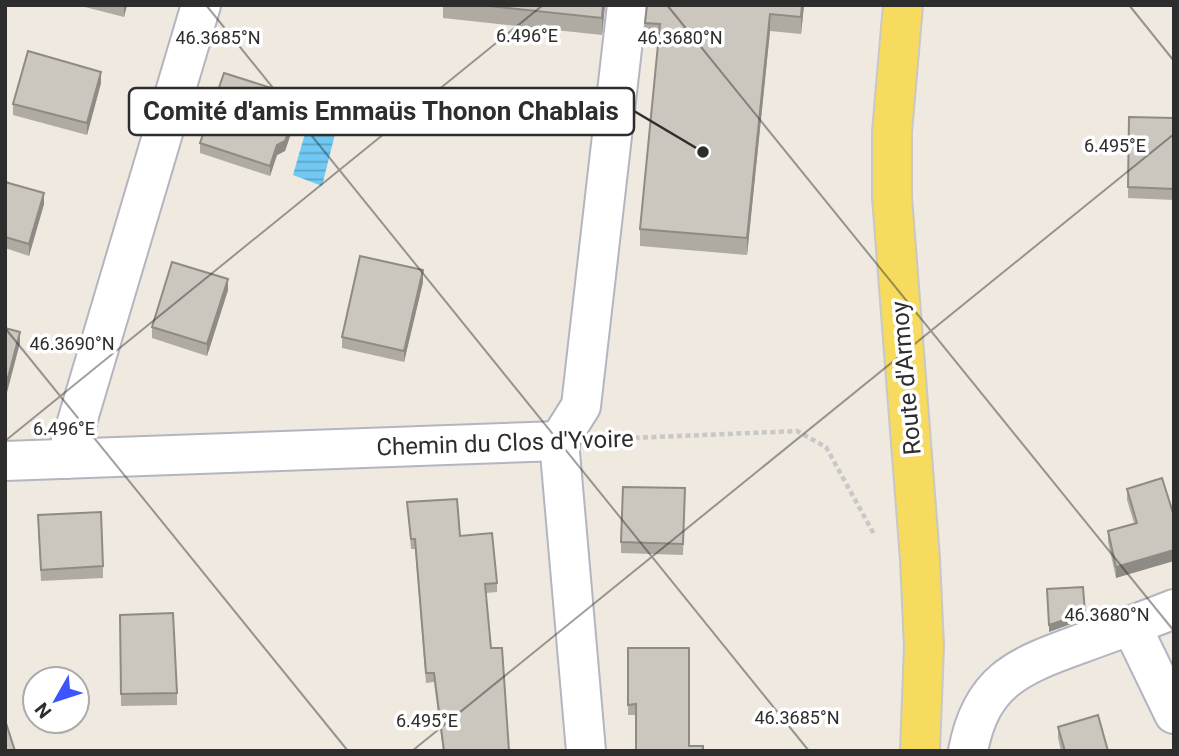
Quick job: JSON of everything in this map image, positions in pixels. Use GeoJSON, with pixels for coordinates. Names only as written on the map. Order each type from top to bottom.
{"type":"FeatureCollection","features":[{"type":"Feature","properties":{"kind":"main road","name":"Route d'Armoy"},"geometry":{"type":"LineString","coordinates":[[903,5],[893,119],[892,198],[920,559],[923,646],[920,751]]}},
{"type":"Feature","properties":{"kind":"street"},"geometry":{"type":"LineString","coordinates":[[66,459],[201,5]]}},
{"type":"Feature","properties":{"kind":"street"},"geometry":{"type":"LineString","coordinates":[[586,751],[559,441],[581,406],[627,5]]}},
{"type":"Feature","properties":{"kind":"street","name":"Chemin du Clos d'Yvoire"},"geometry":{"type":"LineString","coordinates":[[5,461],[559,441]]}},
{"type":"Feature","properties":{"kind":"street"},"geometry":{"type":"LineString","coordinates":[[968,751],[979,710],[1011,673],[1039,659],[1174,609]]}},
{"type":"Feature","properties":{"kind":"street"},"geometry":{"type":"LineString","coordinates":[[1131,625],[1174,714]]}},
{"type":"Feature","properties":{"kind":"path","name":"Chemin du Clos d'Yvoire"},"geometry":{"type":"LineString","coordinates":[[559,441],[797,431],[826,447],[877,542]]}},
{"type":"Feature","properties":{"kind":"water"},"geometry":{"type":"Polygon","coordinates":[[[308,123],[335,134],[322,186],[293,175],[308,123]]]}},
{"type":"Feature","properties":{"kind":"building"},"geometry":{"type":"Polygon","coordinates":[[[480,5],[603,5],[602,18],[480,5]]]}},
{"type":"Feature","properties":{"kind":"building"},"geometry":{"type":"Polygon","coordinates":[[[647,5],[802,5],[801,17],[770,14],[747,238],[640,229],[660,24],[645,23],[647,5]]]}},
{"type":"Feature","properties":{"kind":"building"},"geometry":{"type":"Polygon","coordinates":[[[28,51],[101,72],[87,123],[13,104],[28,51]]]}},
{"type":"Feature","properties":{"kind":"building"},"geometry":{"type":"Polygon","coordinates":[[[224,73],[300,97],[285,141],[277,145],[270,166],[200,143],[224,73]]]}},
{"type":"Feature","properties":{"kind":"building"},"geometry":{"type":"Polygon","coordinates":[[[1129,117],[1174,118],[1174,189],[1128,187],[1129,117]]]}},
{"type":"Feature","properties":{"kind":"building"},"geometry":{"type":"Polygon","coordinates":[[[5,182],[44,193],[29,244],[5,237],[5,182]]]}},
{"type":"Feature","properties":{"kind":"building"},"geometry":{"type":"Polygon","coordinates":[[[360,256],[423,270],[404,351],[342,337],[360,256]]]}},
{"type":"Feature","properties":{"kind":"building"},"geometry":{"type":"Polygon","coordinates":[[[172,262],[228,279],[207,344],[152,327],[172,262]]]}},
{"type":"Feature","properties":{"kind":"building"},"geometry":{"type":"Polygon","coordinates":[[[5,328],[20,332],[5,389],[5,328]]]}},
{"type":"Feature","properties":{"kind":"building"},"geometry":{"type":"Polygon","coordinates":[[[1162,478],[1174,516],[1174,550],[1116,567],[1108,531],[1137,523],[1127,489],[1162,478]]]}},
{"type":"Feature","properties":{"kind":"building"},"geometry":{"type":"Polygon","coordinates":[[[623,487],[685,488],[683,544],[621,542],[623,487]]]}},
{"type":"Feature","properties":{"kind":"building"},"geometry":{"type":"Polygon","coordinates":[[[457,499],[460,536],[492,533],[497,583],[485,584],[491,648],[502,648],[509,751],[444,751],[434,673],[426,673],[415,539],[411,539],[407,502],[457,499]]]}},
{"type":"Feature","properties":{"kind":"building"},"geometry":{"type":"Polygon","coordinates":[[[101,512],[103,566],[41,570],[38,515],[101,512]]]}},
{"type":"Feature","properties":{"kind":"building"},"geometry":{"type":"Polygon","coordinates":[[[1083,587],[1085,613],[1049,625],[1047,589],[1083,587]]]}},
{"type":"Feature","properties":{"kind":"building"},"geometry":{"type":"Polygon","coordinates":[[[173,613],[177,693],[121,694],[120,615],[173,613]]]}},
{"type":"Feature","properties":{"kind":"building"},"geometry":{"type":"Polygon","coordinates":[[[628,648],[689,648],[689,746],[703,746],[703,751],[636,751],[636,704],[628,705],[628,648]]]}},
{"type":"Feature","properties":{"kind":"building"},"geometry":{"type":"Polygon","coordinates":[[[1098,715],[1108,751],[1065,751],[1058,727],[1098,715]]]}},
{"type":"Feature","properties":{"kind":"building"},"geometry":{"type":"Polygon","coordinates":[[[5,720],[15,751],[5,751],[5,720]]]}},
{"type":"Feature","properties":{"kind":"place","name":"Comité d'amis Emmaüs Thonon Chablais"},"geometry":{"type":"Point","coordinates":[703,152]}}]}
